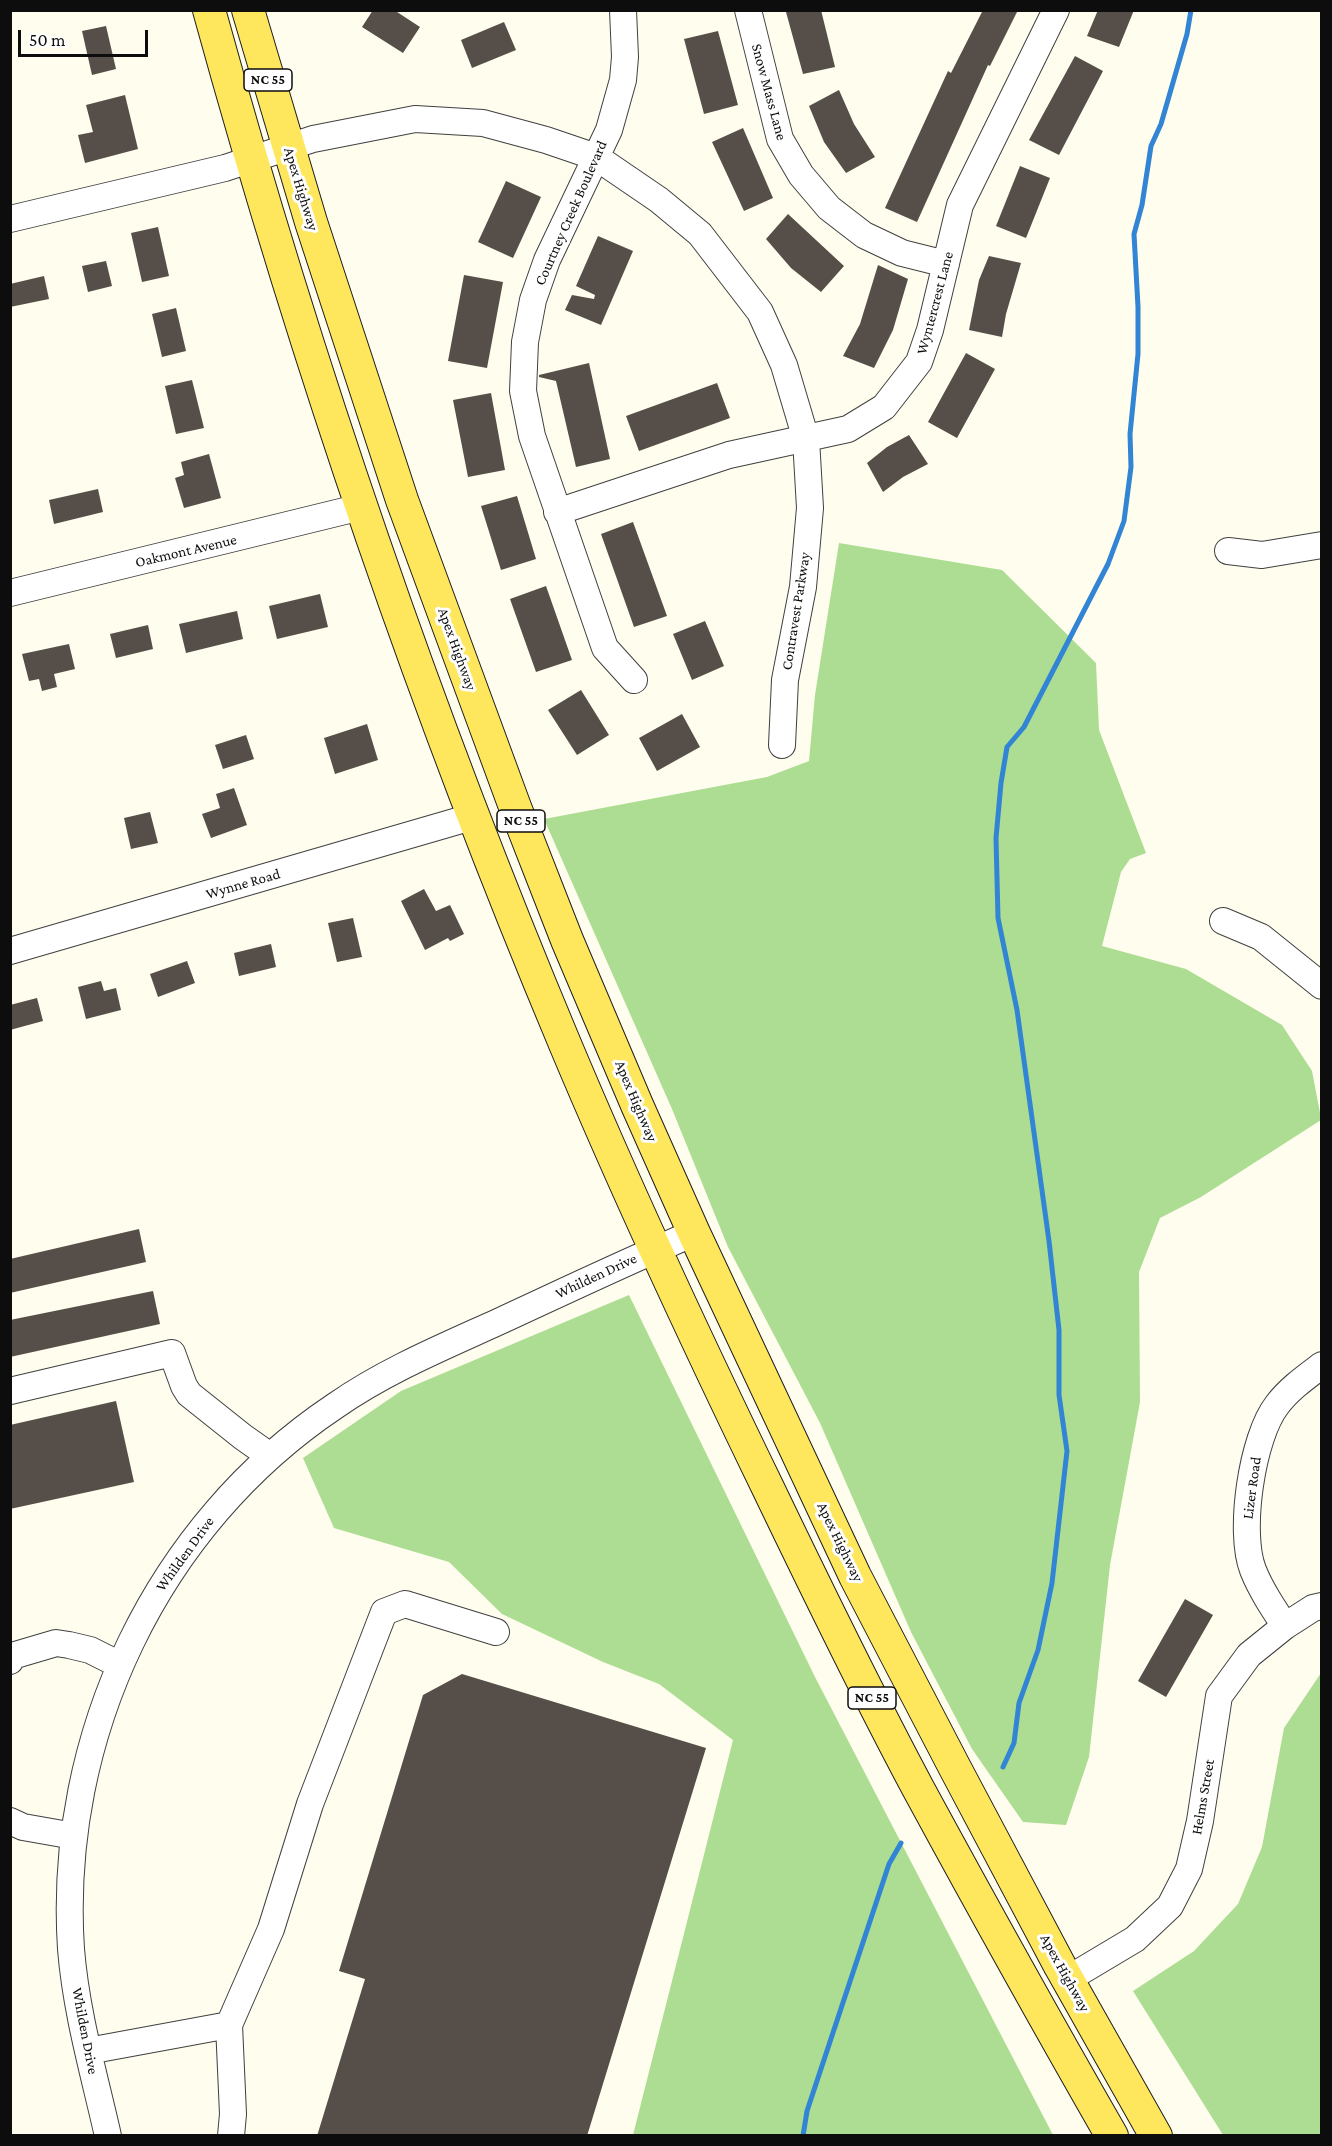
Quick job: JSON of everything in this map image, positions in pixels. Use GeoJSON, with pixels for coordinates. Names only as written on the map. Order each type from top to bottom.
{"type":"FeatureCollection","features":[{"type":"Feature","properties":{"kind":"main road","name":"NC 55"},"geometry":{"type":"LineString","coordinates":[[209,10],[278,251],[361,507],[475,816],[566,1046],[749,1448],[867,1688],[918,1787],[1112,2136]]}},
{"type":"Feature","properties":{"kind":"main road","name":"Apex Highway"},"geometry":{"type":"LineString","coordinates":[[248,10],[288,149],[395,478],[462,667],[567,940],[694,1233],[855,1576],[1068,1979],[1156,2136]]}},
{"type":"Feature","properties":{"kind":"street","name":"Courtney Creek Boulevard"},"geometry":{"type":"LineString","coordinates":[[623,10],[625,57],[622,80],[609,130],[547,260],[533,300],[525,342],[523,391],[532,436],[605,648],[634,680]]}},
{"type":"Feature","properties":{"kind":"street","name":"Snow Mass Lane"},"geometry":{"type":"LineString","coordinates":[[748,10],[780,139],[801,175],[829,208],[864,235],[902,253],[946,264]]}},
{"type":"Feature","properties":{"kind":"street","name":"Wyntercrest Lane"},"geometry":{"type":"LineString","coordinates":[[557,512],[729,454],[848,429],[884,407],[919,362],[930,330],[960,205],[1056,10]]}},
{"type":"Feature","properties":{"kind":"street","name":"Contravest Parkway"},"geometry":{"type":"LineString","coordinates":[[252,160],[313,139],[416,119],[483,123],[546,140],[596,158],[658,200],[700,234],[760,312],[784,365],[806,439],[810,508],[803,586],[785,680],[782,745]]}},
{"type":"Feature","properties":{"kind":"street"},"geometry":{"type":"LineString","coordinates":[[10,219],[252,160]]}},
{"type":"Feature","properties":{"kind":"street","name":"Oakmont Avenue"},"geometry":{"type":"LineString","coordinates":[[10,593],[361,507]]}},
{"type":"Feature","properties":{"kind":"street"},"geometry":{"type":"LineString","coordinates":[[1228,551],[1262,555],[1322,546]]}},
{"type":"Feature","properties":{"kind":"street","name":"Wynne Road"},"geometry":{"type":"LineString","coordinates":[[10,951],[475,816]]}},
{"type":"Feature","properties":{"kind":"street"},"geometry":{"type":"LineString","coordinates":[[1223,921],[1261,937],[1322,986]]}},
{"type":"Feature","properties":{"kind":"street","name":"Whilden Drive"},"geometry":{"type":"LineString","coordinates":[[108,2136],[79,2010],[71,1952],[70,1884],[74,1836],[83,1777],[93,1737],[108,1694],[151,1603],[179,1559],[206,1522],[235,1490],[270,1456],[335,1405],[408,1364],[694,1233]]}},
{"type":"Feature","properties":{"kind":"street"},"geometry":{"type":"LineString","coordinates":[[10,1391],[172,1353],[189,1394],[270,1456]]}},
{"type":"Feature","properties":{"kind":"street","name":"Lizer Road"},"geometry":{"type":"LineString","coordinates":[[1285,1626],[1268,1601],[1252,1568],[1246,1523],[1251,1480],[1261,1435],[1276,1406],[1298,1383],[1322,1365]]}},
{"type":"Feature","properties":{"kind":"street"},"geometry":{"type":"LineString","coordinates":[[231,2136],[233,2114],[229,2025],[271,1929],[310,1804],[384,1612],[405,1604],[496,1632]]}},
{"type":"Feature","properties":{"kind":"street","name":"Helms Street"},"geometry":{"type":"LineString","coordinates":[[1068,1979],[1135,1939],[1170,1906],[1189,1869],[1200,1821],[1220,1696],[1249,1655],[1285,1626],[1313,1608],[1322,1606]]}},
{"type":"Feature","properties":{"kind":"street"},"geometry":{"type":"LineString","coordinates":[[11,1658],[56,1643],[90,1650],[120,1665]]}},
{"type":"Feature","properties":{"kind":"street"},"geometry":{"type":"LineString","coordinates":[[15,1826],[74,1836]]}},
{"type":"Feature","properties":{"kind":"street"},"geometry":{"type":"LineString","coordinates":[[88,2051],[229,2025]]}},
{"type":"Feature","properties":{"kind":"green space"},"geometry":{"type":"Polygon","coordinates":[[[839,543],[1002,570],[1096,663],[1099,730],[1146,853],[1130,859],[1121,872],[1102,946],[1186,969],[1282,1025],[1312,1071],[1321,1118],[1201,1197],[1160,1218],[1139,1272],[1140,1402],[1110,1565],[1089,1757],[1066,1825],[1023,1822],[972,1749],[911,1632],[820,1423],[728,1247],[672,1109],[544,819],[767,777],[809,761],[815,695],[839,543]]]}},
{"type":"Feature","properties":{"kind":"green space"},"geometry":{"type":"Polygon","coordinates":[[[629,1295],[815,1677],[1053,2135],[633,2135],[733,1740],[659,1684],[603,1662],[502,1614],[449,1562],[334,1528],[303,1458],[401,1391],[629,1295]]]}},
{"type":"Feature","properties":{"kind":"green space"},"geometry":{"type":"Polygon","coordinates":[[[1321,1673],[1321,2135],[1223,2135],[1133,1991],[1194,1951],[1238,1904],[1262,1847],[1284,1728],[1321,1673]]]}},
{"type":"Feature","properties":{"kind":"building"},"geometry":{"type":"Polygon","coordinates":[[[373,10],[394,10],[420,27],[403,53],[362,27],[373,10]]]}},
{"type":"Feature","properties":{"kind":"building"},"geometry":{"type":"Polygon","coordinates":[[[821,10],[835,67],[803,74],[786,12],[821,10]]]}},
{"type":"Feature","properties":{"kind":"building"},"geometry":{"type":"Polygon","coordinates":[[[983,10],[1018,10],[990,66],[988,65],[917,222],[885,208],[948,71],[951,73],[983,10]]]}},
{"type":"Feature","properties":{"kind":"building"},"geometry":{"type":"Polygon","coordinates":[[[1098,10],[1134,10],[1119,47],[1087,36],[1098,10]]]}},
{"type":"Feature","properties":{"kind":"building"},"geometry":{"type":"Polygon","coordinates":[[[504,22],[516,50],[472,68],[461,40],[504,22]]]}},
{"type":"Feature","properties":{"kind":"building"},"geometry":{"type":"Polygon","coordinates":[[[106,26],[116,69],[92,75],[82,31],[106,26]]]}},
{"type":"Feature","properties":{"kind":"building"},"geometry":{"type":"Polygon","coordinates":[[[718,31],[738,105],[704,114],[684,39],[718,31]]]}},
{"type":"Feature","properties":{"kind":"building"},"geometry":{"type":"Polygon","coordinates":[[[1075,56],[1103,71],[1059,155],[1029,140],[1075,56]]]}},
{"type":"Feature","properties":{"kind":"building"},"geometry":{"type":"Polygon","coordinates":[[[839,90],[854,124],[875,157],[846,173],[824,142],[809,106],[839,90]]]}},
{"type":"Feature","properties":{"kind":"building"},"geometry":{"type":"Polygon","coordinates":[[[125,95],[138,149],[85,163],[78,135],[93,132],[86,105],[125,95]]]}},
{"type":"Feature","properties":{"kind":"building"},"geometry":{"type":"Polygon","coordinates":[[[743,128],[773,198],[744,211],[712,142],[743,128]]]}},
{"type":"Feature","properties":{"kind":"building"},"geometry":{"type":"Polygon","coordinates":[[[1020,166],[1050,178],[1026,238],[996,226],[1020,166]]]}},
{"type":"Feature","properties":{"kind":"building"},"geometry":{"type":"Polygon","coordinates":[[[506,181],[541,197],[513,258],[478,242],[506,181]]]}},
{"type":"Feature","properties":{"kind":"building"},"geometry":{"type":"Polygon","coordinates":[[[788,214],[844,266],[821,292],[791,268],[766,239],[788,214]]]}},
{"type":"Feature","properties":{"kind":"building"},"geometry":{"type":"Polygon","coordinates":[[[158,227],[169,276],[142,282],[131,233],[158,227]]]}},
{"type":"Feature","properties":{"kind":"building"},"geometry":{"type":"Polygon","coordinates":[[[598,236],[633,251],[601,325],[565,310],[572,295],[594,299],[595,295],[576,286],[598,236]]]}},
{"type":"Feature","properties":{"kind":"building"},"geometry":{"type":"Polygon","coordinates":[[[989,256],[1021,263],[1006,314],[1002,337],[969,330],[979,280],[989,256]]]}},
{"type":"Feature","properties":{"kind":"building"},"geometry":{"type":"Polygon","coordinates":[[[106,261],[112,286],[88,292],[82,266],[106,261]]]}},
{"type":"Feature","properties":{"kind":"building"},"geometry":{"type":"Polygon","coordinates":[[[878,265],[908,279],[893,330],[874,368],[843,356],[860,324],[878,265]]]}},
{"type":"Feature","properties":{"kind":"building"},"geometry":{"type":"Polygon","coordinates":[[[464,275],[503,282],[487,368],[448,361],[464,275]]]}},
{"type":"Feature","properties":{"kind":"building"},"geometry":{"type":"Polygon","coordinates":[[[44,276],[49,299],[10,307],[10,284],[44,276]]]}},
{"type":"Feature","properties":{"kind":"building"},"geometry":{"type":"Polygon","coordinates":[[[176,308],[186,351],[162,357],[152,314],[176,308]]]}},
{"type":"Feature","properties":{"kind":"building"},"geometry":{"type":"Polygon","coordinates":[[[966,353],[995,369],[957,438],[928,422],[966,353]]]}},
{"type":"Feature","properties":{"kind":"building"},"geometry":{"type":"Polygon","coordinates":[[[589,363],[610,459],[576,467],[556,381],[539,377],[539,375],[589,363]]]}},
{"type":"Feature","properties":{"kind":"building"},"geometry":{"type":"Polygon","coordinates":[[[192,380],[204,428],[176,434],[165,386],[192,380]]]}},
{"type":"Feature","properties":{"kind":"building"},"geometry":{"type":"Polygon","coordinates":[[[717,383],[730,418],[639,451],[626,416],[717,383]]]}},
{"type":"Feature","properties":{"kind":"building"},"geometry":{"type":"Polygon","coordinates":[[[491,393],[505,470],[468,477],[453,400],[491,393]]]}},
{"type":"Feature","properties":{"kind":"building"},"geometry":{"type":"Polygon","coordinates":[[[909,435],[928,464],[903,477],[883,492],[867,463],[887,447],[909,435]]]}},
{"type":"Feature","properties":{"kind":"building"},"geometry":{"type":"Polygon","coordinates":[[[209,454],[221,498],[184,508],[175,478],[184,475],[181,462],[209,454]]]}},
{"type":"Feature","properties":{"kind":"building"},"geometry":{"type":"Polygon","coordinates":[[[98,489],[103,512],[54,524],[49,500],[98,489]]]}},
{"type":"Feature","properties":{"kind":"building"},"geometry":{"type":"Polygon","coordinates":[[[517,496],[536,559],[501,570],[481,506],[517,496]]]}},
{"type":"Feature","properties":{"kind":"building"},"geometry":{"type":"Polygon","coordinates":[[[633,522],[667,616],[634,627],[601,534],[633,522]]]}},
{"type":"Feature","properties":{"kind":"building"},"geometry":{"type":"Polygon","coordinates":[[[546,586],[572,660],[536,672],[510,599],[546,586]]]}},
{"type":"Feature","properties":{"kind":"building"},"geometry":{"type":"Polygon","coordinates":[[[320,594],[328,627],[277,639],[269,606],[320,594]]]}},
{"type":"Feature","properties":{"kind":"building"},"geometry":{"type":"Polygon","coordinates":[[[237,611],[243,639],[186,653],[179,624],[237,611]]]}},
{"type":"Feature","properties":{"kind":"building"},"geometry":{"type":"Polygon","coordinates":[[[705,621],[724,666],[692,680],[673,634],[705,621]]]}},
{"type":"Feature","properties":{"kind":"building"},"geometry":{"type":"Polygon","coordinates":[[[148,625],[153,649],[116,658],[110,634],[148,625]]]}},
{"type":"Feature","properties":{"kind":"building"},"geometry":{"type":"Polygon","coordinates":[[[69,644],[75,669],[54,674],[57,687],[42,691],[39,679],[29,681],[22,654],[69,644]]]}},
{"type":"Feature","properties":{"kind":"building"},"geometry":{"type":"Polygon","coordinates":[[[581,690],[609,735],[577,755],[548,710],[581,690]]]}},
{"type":"Feature","properties":{"kind":"building"},"geometry":{"type":"Polygon","coordinates":[[[682,714],[700,747],[657,771],[639,738],[682,714]]]}},
{"type":"Feature","properties":{"kind":"building"},"geometry":{"type":"Polygon","coordinates":[[[367,724],[378,760],[335,774],[324,738],[367,724]]]}},
{"type":"Feature","properties":{"kind":"building"},"geometry":{"type":"Polygon","coordinates":[[[246,735],[254,759],[223,769],[215,745],[246,735]]]}},
{"type":"Feature","properties":{"kind":"building"},"geometry":{"type":"Polygon","coordinates":[[[234,788],[247,825],[211,838],[202,814],[220,808],[216,794],[234,788]]]}},
{"type":"Feature","properties":{"kind":"building"},"geometry":{"type":"Polygon","coordinates":[[[150,812],[158,843],[131,849],[124,818],[150,812]]]}},
{"type":"Feature","properties":{"kind":"building"},"geometry":{"type":"Polygon","coordinates":[[[424,889],[436,911],[450,905],[464,934],[450,941],[448,938],[425,950],[401,901],[424,889]]]}},
{"type":"Feature","properties":{"kind":"building"},"geometry":{"type":"Polygon","coordinates":[[[353,918],[362,957],[337,962],[328,923],[353,918]]]}},
{"type":"Feature","properties":{"kind":"building"},"geometry":{"type":"Polygon","coordinates":[[[271,944],[276,967],[239,976],[234,953],[271,944]]]}},
{"type":"Feature","properties":{"kind":"building"},"geometry":{"type":"Polygon","coordinates":[[[187,961],[195,983],[158,997],[150,974],[187,961]]]}},
{"type":"Feature","properties":{"kind":"building"},"geometry":{"type":"Polygon","coordinates":[[[101,981],[104,991],[116,988],[121,1010],[86,1019],[78,987],[101,981]]]}},
{"type":"Feature","properties":{"kind":"building"},"geometry":{"type":"Polygon","coordinates":[[[37,998],[43,1021],[10,1030],[10,1005],[37,998]]]}},
{"type":"Feature","properties":{"kind":"building"},"geometry":{"type":"Polygon","coordinates":[[[139,1229],[146,1262],[10,1293],[10,1259],[139,1229]]]}},
{"type":"Feature","properties":{"kind":"building"},"geometry":{"type":"Polygon","coordinates":[[[153,1291],[160,1324],[10,1357],[10,1320],[153,1291]]]}},
{"type":"Feature","properties":{"kind":"building"},"geometry":{"type":"Polygon","coordinates":[[[116,1401],[134,1482],[10,1509],[10,1425],[116,1401]]]}},
{"type":"Feature","properties":{"kind":"building"},"geometry":{"type":"Polygon","coordinates":[[[1185,1599],[1213,1615],[1166,1697],[1138,1681],[1185,1599]]]}},
{"type":"Feature","properties":{"kind":"building"},"geometry":{"type":"Polygon","coordinates":[[[462,1674],[706,1748],[587,2136],[317,2136],[365,1979],[339,1971],[423,1695],[462,1674]]]}},
{"type":"Feature","properties":{"kind":"waterway"},"geometry":{"type":"LineString","coordinates":[[1003,1767],[1014,1743],[1019,1703],[1038,1650],[1052,1583],[1067,1451],[1059,1395],[1059,1330],[1049,1241],[1017,1010],[998,918],[996,838],[1001,783],[1007,747],[1024,727],[1108,564],[1124,521],[1131,467],[1130,434],[1138,354],[1134,234],[1142,205],[1151,146],[1161,124],[1187,34],[1191,10]]}},
{"type":"Feature","properties":{"kind":"waterway"},"geometry":{"type":"LineString","coordinates":[[803,2136],[807,2111],[889,1864],[901,1843]]}}]}
